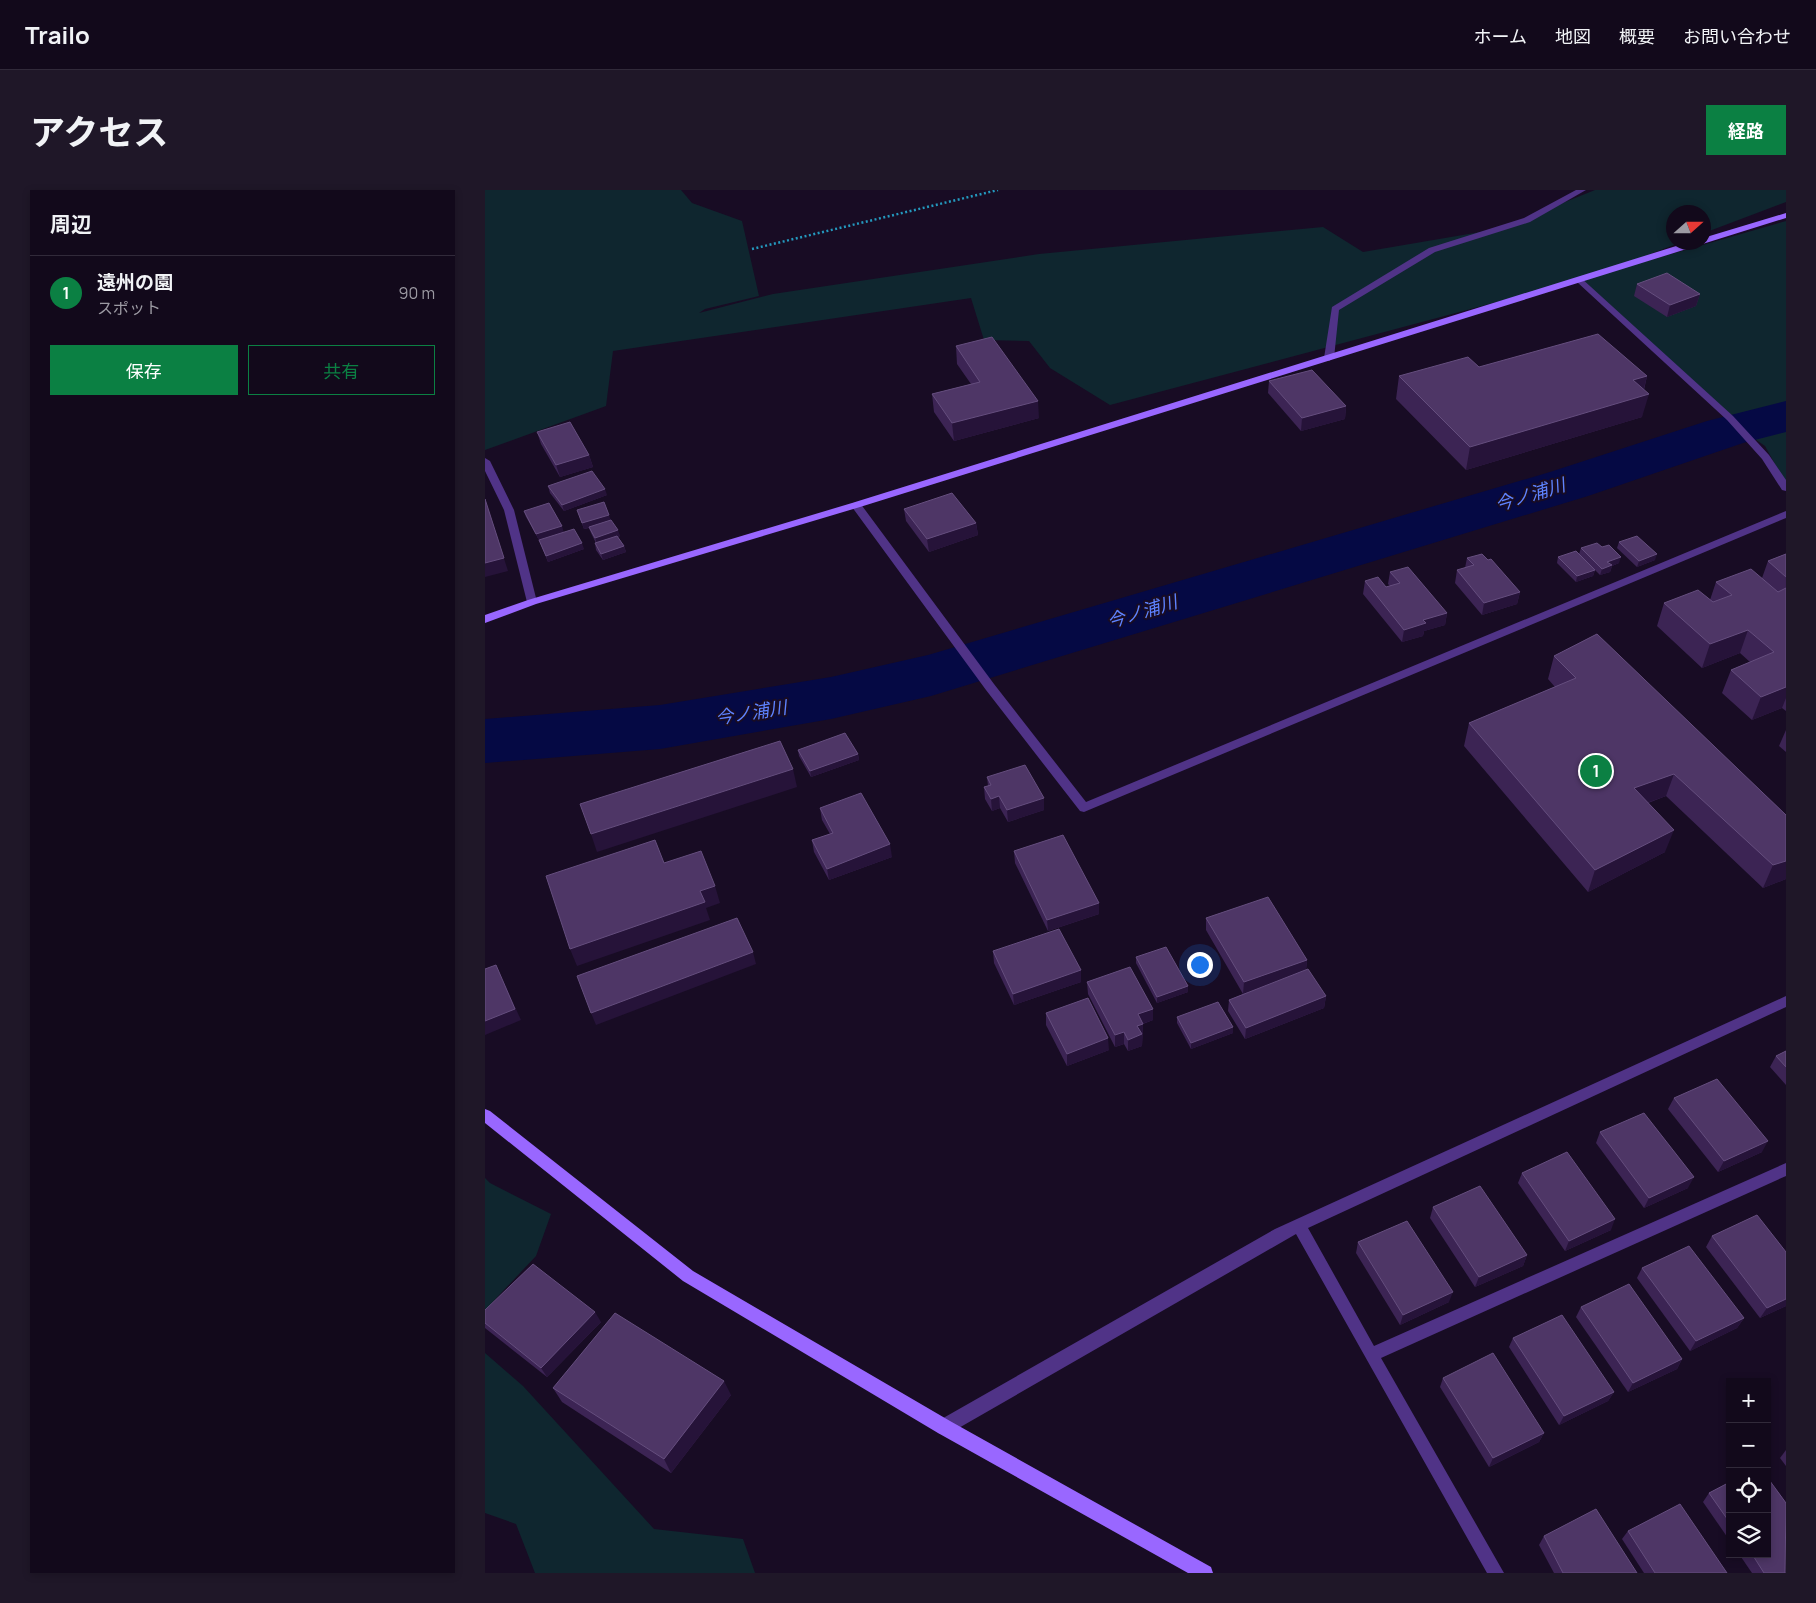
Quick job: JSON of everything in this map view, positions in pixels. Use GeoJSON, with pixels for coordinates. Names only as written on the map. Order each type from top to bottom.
{"type":"FeatureCollection","features":[{"type":"Feature","properties":{"kind":"street"},"geometry":{"type":"LineString","coordinates":[[1329,358],[1335,309],[1432,250],[1527,220],[1582,190]]}},
{"type":"Feature","properties":{"kind":"street"},"geometry":{"type":"LineString","coordinates":[[1711,238],[1786,215]]}},
{"type":"Feature","properties":{"kind":"street"},"geometry":{"type":"LineString","coordinates":[[485,620],[532,602],[856,505],[1674,250]]}},
{"type":"Feature","properties":{"kind":"street"},"geometry":{"type":"LineString","coordinates":[[1580,280],[1729,418],[1766,457],[1786,488]]}},
{"type":"Feature","properties":{"kind":"street"},"geometry":{"type":"LineString","coordinates":[[485,461],[509,510],[532,602]]}},
{"type":"Feature","properties":{"kind":"street"},"geometry":{"type":"LineString","coordinates":[[856,505],[990,687],[1084,808],[1786,514]]}},
{"type":"Feature","properties":{"kind":"street"},"geometry":{"type":"LineString","coordinates":[[944,1427],[1280,1234],[1786,1001]]}},
{"type":"Feature","properties":{"kind":"street"},"geometry":{"type":"LineString","coordinates":[[485,1115],[688,1276],[944,1427],[1205,1573]]}},
{"type":"Feature","properties":{"kind":"street"},"geometry":{"type":"LineString","coordinates":[[1371,1355],[1786,1169]]}},
{"type":"Feature","properties":{"kind":"street"},"geometry":{"type":"LineString","coordinates":[[1299,1225],[1371,1355],[1497,1573]]}},
{"type":"Feature","properties":{"kind":"path"},"geometry":{"type":"LineString","coordinates":[[752,248],[998,190]]}},
{"type":"Feature","properties":{"kind":"shaded area"},"geometry":{"type":"Polygon","coordinates":[[[485,190],[681,190],[692,203],[742,221],[759,296],[705,309],[699,313],[773,294],[1039,254],[1323,227],[1363,252],[1498,229],[1595,190],[1786,190],[1786,202],[1711,230],[1711,205],[1666,205],[1666,248],[1588,278],[1685,250],[1711,250],[1711,243],[1786,221],[1786,484],[1765,446],[1739,428],[1580,280],[1110,405],[1050,368],[1029,341],[984,340],[971,298],[613,351],[606,406],[485,450],[485,190]]]}},
{"type":"Feature","properties":{"kind":"shaded area"},"geometry":{"type":"Polygon","coordinates":[[[485,1178],[490,1183],[551,1214],[536,1256],[485,1310],[485,1178]]]}},
{"type":"Feature","properties":{"kind":"shaded area"},"geometry":{"type":"Polygon","coordinates":[[[485,1353],[523,1386],[654,1529],[743,1539],[755,1573],[535,1573],[516,1524],[485,1513],[485,1353]]]}},
{"type":"Feature","properties":{"kind":"building"},"geometry":{"type":"Polygon","coordinates":[[[1667,273],[1700,294],[1670,305],[1637,284],[1667,273]]]}},
{"type":"Feature","properties":{"kind":"building"},"geometry":{"type":"Polygon","coordinates":[[[1598,334],[1647,376],[1633,380],[1649,394],[1470,447],[1399,376],[1468,357],[1479,367],[1598,334]]]}},
{"type":"Feature","properties":{"kind":"building"},"geometry":{"type":"Polygon","coordinates":[[[992,337],[1038,401],[952,423],[932,394],[980,382],[956,346],[992,337]]]}},
{"type":"Feature","properties":{"kind":"building"},"geometry":{"type":"Polygon","coordinates":[[[1312,370],[1346,406],[1302,418],[1269,381],[1312,370]]]}},
{"type":"Feature","properties":{"kind":"building"},"geometry":{"type":"Polygon","coordinates":[[[570,422],[589,455],[556,465],[537,432],[570,422]]]}},
{"type":"Feature","properties":{"kind":"building"},"geometry":{"type":"Polygon","coordinates":[[[592,471],[605,489],[562,505],[548,486],[592,471]]]}},
{"type":"Feature","properties":{"kind":"building"},"geometry":{"type":"Polygon","coordinates":[[[952,493],[976,523],[927,539],[904,509],[952,493]]]}},
{"type":"Feature","properties":{"kind":"building"},"geometry":{"type":"Polygon","coordinates":[[[485,499],[504,558],[485,563],[485,499]]]}},
{"type":"Feature","properties":{"kind":"building"},"geometry":{"type":"Polygon","coordinates":[[[604,502],[609,515],[582,523],[577,510],[604,502]]]}},
{"type":"Feature","properties":{"kind":"building"},"geometry":{"type":"Polygon","coordinates":[[[549,503],[562,526],[536,534],[524,511],[549,503]]]}},
{"type":"Feature","properties":{"kind":"building"},"geometry":{"type":"Polygon","coordinates":[[[611,520],[618,530],[595,538],[589,527],[611,520]]]}},
{"type":"Feature","properties":{"kind":"building"},"geometry":{"type":"Polygon","coordinates":[[[574,529],[582,543],[546,556],[539,540],[574,529]]]}},
{"type":"Feature","properties":{"kind":"building"},"geometry":{"type":"Polygon","coordinates":[[[617,536],[624,546],[601,554],[595,543],[617,536]]]}},
{"type":"Feature","properties":{"kind":"building"},"geometry":{"type":"Polygon","coordinates":[[[1637,536],[1657,554],[1639,561],[1619,542],[1637,536]]]}},
{"type":"Feature","properties":{"kind":"building"},"geometry":{"type":"Polygon","coordinates":[[[1597,543],[1602,547],[1609,545],[1621,557],[1607,562],[1612,565],[1602,569],[1581,548],[1597,543]]]}},
{"type":"Feature","properties":{"kind":"building"},"geometry":{"type":"Polygon","coordinates":[[[1576,551],[1595,570],[1577,576],[1558,557],[1576,551]]]}},
{"type":"Feature","properties":{"kind":"building"},"geometry":{"type":"Polygon","coordinates":[[[1482,554],[1488,560],[1491,559],[1520,592],[1484,603],[1457,570],[1474,565],[1467,558],[1482,554]]]}},
{"type":"Feature","properties":{"kind":"building"},"geometry":{"type":"Polygon","coordinates":[[[1786,554],[1786,577],[1768,561],[1786,554]]]}},
{"type":"Feature","properties":{"kind":"building"},"geometry":{"type":"Polygon","coordinates":[[[1408,567],[1447,613],[1423,620],[1426,623],[1404,630],[1365,581],[1378,577],[1386,587],[1400,583],[1390,572],[1408,567]]]}},
{"type":"Feature","properties":{"kind":"building"},"geometry":{"type":"Polygon","coordinates":[[[1751,569],[1778,592],[1786,588],[1786,687],[1761,697],[1731,670],[1774,652],[1748,630],[1710,644],[1664,603],[1698,590],[1713,602],[1732,595],[1716,582],[1751,569]]]}},
{"type":"Feature","properties":{"kind":"building"},"geometry":{"type":"Polygon","coordinates":[[[1597,634],[1786,815],[1786,861],[1773,865],[1674,774],[1634,788],[1674,830],[1595,870],[1469,723],[1576,678],[1554,656],[1597,634]]]}},
{"type":"Feature","properties":{"kind":"building"},"geometry":{"type":"Polygon","coordinates":[[[845,733],[858,754],[810,771],[798,750],[845,733]]]}},
{"type":"Feature","properties":{"kind":"building"},"geometry":{"type":"Polygon","coordinates":[[[780,741],[793,769],[591,834],[580,804],[780,741]]]}},
{"type":"Feature","properties":{"kind":"building"},"geometry":{"type":"Polygon","coordinates":[[[1025,765],[1044,798],[1007,810],[999,796],[991,799],[984,787],[991,785],[987,777],[1025,765]]]}},
{"type":"Feature","properties":{"kind":"building"},"geometry":{"type":"Polygon","coordinates":[[[861,793],[890,844],[827,869],[812,840],[833,833],[820,808],[861,793]]]}},
{"type":"Feature","properties":{"kind":"building"},"geometry":{"type":"Polygon","coordinates":[[[1063,835],[1099,903],[1047,920],[1014,851],[1063,835]]]}},
{"type":"Feature","properties":{"kind":"building"},"geometry":{"type":"Polygon","coordinates":[[[655,840],[664,863],[701,851],[715,886],[700,891],[705,902],[570,949],[546,876],[655,840]]]}},
{"type":"Feature","properties":{"kind":"building"},"geometry":{"type":"Polygon","coordinates":[[[1268,897],[1307,960],[1244,982],[1206,918],[1268,897]]]}},
{"type":"Feature","properties":{"kind":"building"},"geometry":{"type":"Polygon","coordinates":[[[737,918],[753,952],[591,1013],[577,976],[737,918]]]}},
{"type":"Feature","properties":{"kind":"building"},"geometry":{"type":"Polygon","coordinates":[[[1059,929],[1081,970],[1013,994],[993,951],[1059,929]]]}},
{"type":"Feature","properties":{"kind":"building"},"geometry":{"type":"Polygon","coordinates":[[[1166,947],[1188,986],[1157,997],[1136,957],[1166,947]]]}},
{"type":"Feature","properties":{"kind":"building"},"geometry":{"type":"Polygon","coordinates":[[[496,965],[515,1009],[485,1021],[485,969],[496,965]]]}},
{"type":"Feature","properties":{"kind":"building"},"geometry":{"type":"Polygon","coordinates":[[[1130,967],[1153,1009],[1138,1014],[1143,1024],[1137,1026],[1142,1034],[1128,1040],[1124,1032],[1115,1035],[1087,982],[1130,967]]]}},
{"type":"Feature","properties":{"kind":"building"},"geometry":{"type":"Polygon","coordinates":[[[1308,969],[1326,996],[1246,1028],[1229,1000],[1308,969]]]}},
{"type":"Feature","properties":{"kind":"building"},"geometry":{"type":"Polygon","coordinates":[[[1088,998],[1108,1038],[1067,1054],[1046,1013],[1088,998]]]}},
{"type":"Feature","properties":{"kind":"building"},"geometry":{"type":"Polygon","coordinates":[[[1218,1002],[1233,1027],[1191,1043],[1177,1017],[1218,1002]]]}},
{"type":"Feature","properties":{"kind":"building"},"geometry":{"type":"Polygon","coordinates":[[[1786,1051],[1786,1067],[1776,1056],[1786,1051]]]}},
{"type":"Feature","properties":{"kind":"building"},"geometry":{"type":"Polygon","coordinates":[[[1717,1079],[1768,1141],[1724,1161],[1674,1098],[1717,1079]]]}},
{"type":"Feature","properties":{"kind":"building"},"geometry":{"type":"Polygon","coordinates":[[[1644,1113],[1694,1177],[1649,1198],[1600,1132],[1644,1113]]]}},
{"type":"Feature","properties":{"kind":"building"},"geometry":{"type":"Polygon","coordinates":[[[1567,1152],[1615,1219],[1569,1241],[1522,1173],[1567,1152]]]}},
{"type":"Feature","properties":{"kind":"building"},"geometry":{"type":"Polygon","coordinates":[[[1480,1186],[1527,1255],[1479,1277],[1433,1207],[1480,1186]]]}},
{"type":"Feature","properties":{"kind":"building"},"geometry":{"type":"Polygon","coordinates":[[[1757,1215],[1786,1252],[1786,1299],[1767,1308],[1712,1236],[1757,1215]]]}},
{"type":"Feature","properties":{"kind":"building"},"geometry":{"type":"Polygon","coordinates":[[[1407,1221],[1453,1292],[1403,1315],[1358,1242],[1407,1221]]]}},
{"type":"Feature","properties":{"kind":"building"},"geometry":{"type":"Polygon","coordinates":[[[1689,1246],[1744,1318],[1696,1341],[1642,1268],[1689,1246]]]}},
{"type":"Feature","properties":{"kind":"building"},"geometry":{"type":"Polygon","coordinates":[[[533,1264],[595,1312],[541,1368],[485,1323],[485,1310],[533,1264]]]}},
{"type":"Feature","properties":{"kind":"building"},"geometry":{"type":"Polygon","coordinates":[[[1629,1284],[1682,1359],[1633,1383],[1581,1307],[1629,1284]]]}},
{"type":"Feature","properties":{"kind":"building"},"geometry":{"type":"Polygon","coordinates":[[[615,1313],[724,1381],[664,1459],[553,1388],[615,1313]]]}},
{"type":"Feature","properties":{"kind":"building"},"geometry":{"type":"Polygon","coordinates":[[[1562,1315],[1614,1392],[1564,1416],[1513,1338],[1562,1315]]]}},
{"type":"Feature","properties":{"kind":"building"},"geometry":{"type":"Polygon","coordinates":[[[1493,1353],[1544,1433],[1493,1458],[1443,1378],[1493,1353]]]}},
{"type":"Feature","properties":{"kind":"building"},"geometry":{"type":"Polygon","coordinates":[[[1771,1482],[1786,1503],[1785,1573],[1764,1573],[1755,1558],[1771,1558],[1771,1482]]]}},
{"type":"Feature","properties":{"kind":"building"},"geometry":{"type":"Polygon","coordinates":[[[1726,1484],[1726,1517],[1709,1493],[1726,1484]]]}},
{"type":"Feature","properties":{"kind":"building"},"geometry":{"type":"Polygon","coordinates":[[[1680,1504],[1727,1573],[1655,1573],[1628,1531],[1680,1504]]]}},
{"type":"Feature","properties":{"kind":"building"},"geometry":{"type":"Polygon","coordinates":[[[1596,1509],[1637,1573],[1563,1573],[1544,1536],[1596,1509]]]}},
{"type":"Feature","properties":{"kind":"waterway","name":"今ノ浦川"},"geometry":{"type":"LineString","coordinates":[[485,741],[660,727],[831,698],[931,675],[1569,484],[1725,432],[1786,416]]}},
{"type":"Feature","properties":{"kind":"place","name":"遠州の園"},"geometry":{"type":"Point","coordinates":[1596,771]}}]}
